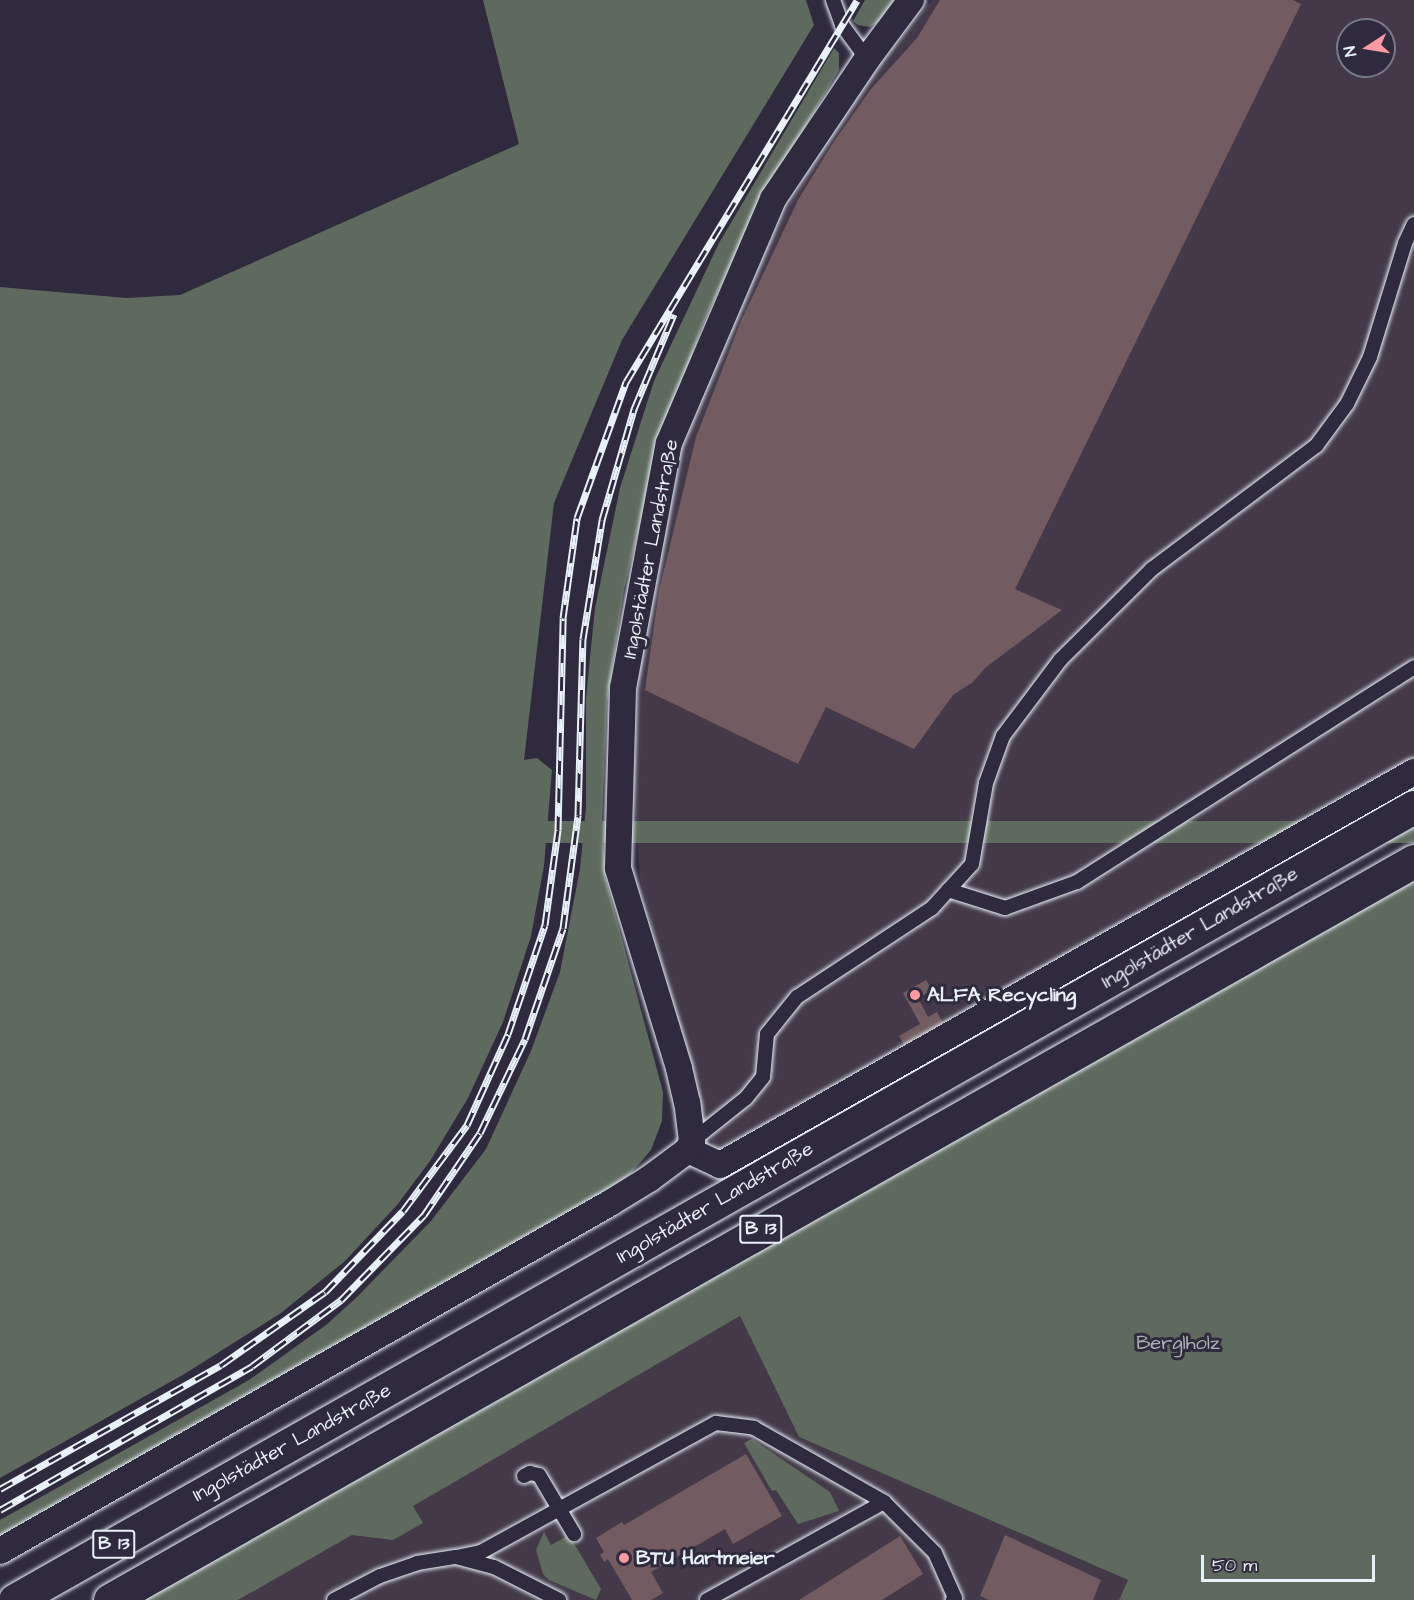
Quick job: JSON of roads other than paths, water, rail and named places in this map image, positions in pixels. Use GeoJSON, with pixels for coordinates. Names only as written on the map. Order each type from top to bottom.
{"type":"FeatureCollection","features":[{"type":"Feature","properties":{"kind":"main road","name":"Ingolstädter Landstraße"},"geometry":{"type":"LineString","coordinates":[[15,1600],[1414,807]]}},
{"type":"Feature","properties":{"kind":"main road","name":"B 13"},"geometry":{"type":"LineString","coordinates":[[110,1600],[1414,861]]}},
{"type":"Feature","properties":{"kind":"street","name":"Ingolstädter Landstraße"},"geometry":{"type":"LineString","coordinates":[[911,0],[867,59],[773,200],[669,443],[623,688],[618,868],[679,1068],[687,1103],[690,1145],[720,1164],[1414,772]]}},
{"type":"Feature","properties":{"kind":"street"},"geometry":{"type":"LineString","coordinates":[[0,1551],[610,1203],[649,1179],[690,1145]]}},
{"type":"Feature","properties":{"kind":"lane"},"geometry":{"type":"LineString","coordinates":[[833,0],[842,25],[867,59]]}},
{"type":"Feature","properties":{"kind":"lane"},"geometry":{"type":"LineString","coordinates":[[690,1145],[746,1098],[763,1077],[767,1034],[797,997],[932,908],[972,864],[986,783],[1003,736],[1061,659],[1152,569],[1316,446],[1347,404],[1370,357],[1405,243],[1414,224]]}},
{"type":"Feature","properties":{"kind":"lane"},"geometry":{"type":"LineString","coordinates":[[948,890],[1005,908],[1077,882],[1414,667]]}},
{"type":"Feature","properties":{"kind":"lane"},"geometry":{"type":"LineString","coordinates":[[334,1600],[380,1576],[417,1563],[481,1552],[716,1423],[754,1428],[884,1502],[935,1553],[955,1598],[953,1600]]}},
{"type":"Feature","properties":{"kind":"lane"},"geometry":{"type":"LineString","coordinates":[[524,1476],[530,1473],[539,1475],[574,1534]]}},
{"type":"Feature","properties":{"kind":"lane"},"geometry":{"type":"LineString","coordinates":[[707,1600],[884,1502]]}},
{"type":"Feature","properties":{"kind":"lane"},"geometry":{"type":"LineString","coordinates":[[456,1557],[494,1567],[555,1598]]}},
{"type":"Feature","properties":{"kind":"railway"},"geometry":{"type":"LineString","coordinates":[[0,1489],[221,1365],[325,1292],[403,1211],[467,1125],[508,1034],[545,925],[558,830],[563,618],[577,518],[626,382],[857,0]]}},
{"type":"Feature","properties":{"kind":"railway"},"geometry":{"type":"LineString","coordinates":[[0,1510],[252,1366],[341,1300],[424,1215],[480,1133],[525,1039],[563,928],[578,815],[583,639],[602,520],[634,409],[674,314]]}},
{"type":"Feature","properties":{"kind":"place","name":"ALFA Recycling"},"geometry":{"type":"Point","coordinates":[915,995]}},
{"type":"Feature","properties":{"kind":"place","name":"BTU Hartmeier"},"geometry":{"type":"Point","coordinates":[624,1558]}},
{"type":"Feature","properties":{"kind":"park label","name":"Berglholz"},"geometry":{"type":"Point","coordinates":[1178,1343]}}]}
